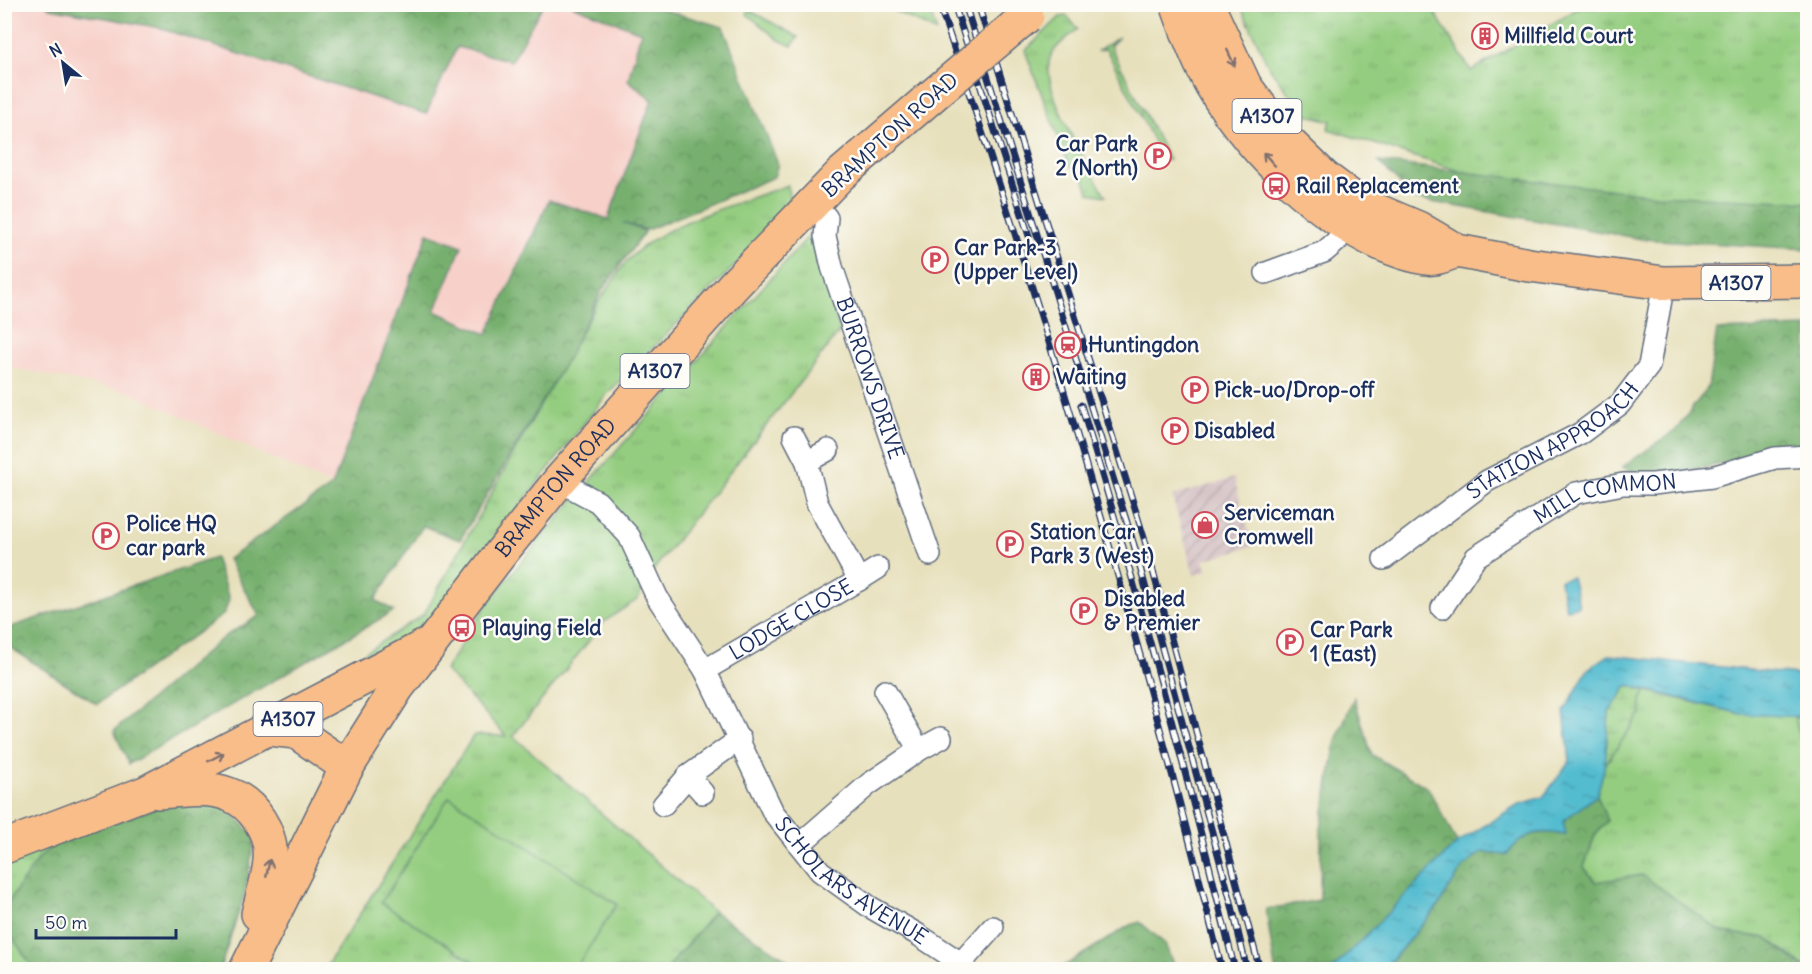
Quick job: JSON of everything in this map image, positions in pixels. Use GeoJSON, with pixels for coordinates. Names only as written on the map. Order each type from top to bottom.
{"type":"FeatureCollection","features":[{"type":"Feature","properties":{"kind":"main road","name":"A1307"},"geometry":{"type":"LineString","coordinates":[[1159,4],[1182,37],[1190,41],[1211,84],[1245,132],[1286,177],[1352,213]]}},
{"type":"Feature","properties":{"kind":"main road"},"geometry":{"type":"LineString","coordinates":[[1177,4],[1190,41]]}},
{"type":"Feature","properties":{"kind":"main road","name":"A1307"},"geometry":{"type":"LineString","coordinates":[[1207,4],[1245,86],[1283,137],[1324,177],[1352,213],[1387,245],[1428,259],[1457,251],[1528,265],[1664,284],[1808,281]]}},
{"type":"Feature","properties":{"kind":"main road","name":"BRAMPTON ROAD"},"geometry":{"type":"LineString","coordinates":[[246,968],[347,767],[398,688],[430,644],[558,481],[688,334],[814,202],[870,147],[1033,10]]}},
{"type":"Feature","properties":{"kind":"main road","name":"A1307"},"geometry":{"type":"LineString","coordinates":[[4,847],[145,792],[430,644]]}},
{"type":"Feature","properties":{"kind":"main road"},"geometry":{"type":"LineString","coordinates":[[269,729],[296,732],[347,767]]}},
{"type":"Feature","properties":{"kind":"main road"},"geometry":{"type":"LineString","coordinates":[[145,792],[197,790],[228,793],[246,804],[260,820],[269,842],[270,860],[246,968]]}},
{"type":"Feature","properties":{"kind":"street","name":"BURROWS DRIVE"},"geometry":{"type":"LineString","coordinates":[[814,202],[827,218],[825,236],[831,267],[930,555]]}},
{"type":"Feature","properties":{"kind":"street"},"geometry":{"type":"LineString","coordinates":[[1266,273],[1324,252],[1337,242],[1352,213]]}},
{"type":"Feature","properties":{"kind":"street","name":"STATION APPROACH"},"geometry":{"type":"LineString","coordinates":[[1384,560],[1487,481],[1581,433],[1620,404],[1649,366],[1664,284]]}},
{"type":"Feature","properties":{"kind":"street","name":"LODGE CLOSE"},"geometry":{"type":"LineString","coordinates":[[705,670],[859,580],[817,503],[807,462],[794,437]]}},
{"type":"Feature","properties":{"kind":"street"},"geometry":{"type":"LineString","coordinates":[[807,462],[828,450]]}},
{"type":"Feature","properties":{"kind":"street","name":"MILL COMMON"},"geometry":{"type":"LineString","coordinates":[[1442,608],[1476,556],[1576,493],[1623,484],[1653,484],[1712,477],[1775,458],[1808,456]]}},
{"type":"Feature","properties":{"kind":"street","name":"SCHOLARS AVENUE"},"geometry":{"type":"LineString","coordinates":[[558,481],[598,502],[629,536],[657,597],[705,670],[773,812],[820,871],[870,908],[917,934],[965,966],[993,927]]}},
{"type":"Feature","properties":{"kind":"street"},"geometry":{"type":"LineString","coordinates":[[859,580],[878,568]]}},
{"type":"Feature","properties":{"kind":"street"},"geometry":{"type":"LineString","coordinates":[[885,691],[919,750]]}},
{"type":"Feature","properties":{"kind":"street"},"geometry":{"type":"LineString","coordinates":[[800,844],[869,784],[941,738]]}},
{"type":"Feature","properties":{"kind":"street"},"geometry":{"type":"LineString","coordinates":[[663,805],[688,776],[740,739]]}},
{"type":"Feature","properties":{"kind":"street"},"geometry":{"type":"LineString","coordinates":[[688,776],[703,793]]}},
{"type":"Feature","properties":{"kind":"shaded area"},"geometry":{"type":"Polygon","coordinates":[[[5,5],[46,5],[50,8],[156,27],[457,47],[511,61],[543,5],[572,5],[641,32],[628,79],[652,99],[608,219],[516,267],[487,334],[435,311],[462,246],[428,233],[332,486],[129,392],[5,366],[5,5]]]}},
{"type":"Feature","properties":{"kind":"shaded area"},"geometry":{"type":"Polygon","coordinates":[[[1234,478],[1253,546],[1204,560],[1207,571],[1194,575],[1172,496],[1234,478]]]}},
{"type":"Feature","properties":{"kind":"green space"},"geometry":{"type":"Polygon","coordinates":[[[46,5],[543,5],[511,61],[457,47],[426,114],[156,27],[50,8],[46,5]]]}},
{"type":"Feature","properties":{"kind":"green space"},"geometry":{"type":"Polygon","coordinates":[[[572,5],[648,5],[723,27],[778,164],[774,177],[647,230],[623,223],[645,231],[602,290],[564,365],[460,540],[423,526],[375,600],[394,611],[129,764],[114,731],[225,636],[259,616],[228,559],[332,486],[428,233],[462,246],[435,311],[487,334],[549,200],[608,219],[652,100],[628,80],[641,32],[572,5]]]}},
{"type":"Feature","properties":{"kind":"green space"},"geometry":{"type":"Polygon","coordinates":[[[883,5],[928,5],[937,32],[883,5]]]}},
{"type":"Feature","properties":{"kind":"green space"},"geometry":{"type":"Polygon","coordinates":[[[1240,5],[1430,5],[1471,71],[1584,5],[1807,5],[1807,239],[1612,220],[1328,129],[1331,121],[1304,114],[1269,67],[1240,5]]]}},
{"type":"Feature","properties":{"kind":"green space"},"geometry":{"type":"Polygon","coordinates":[[[749,10],[798,37],[792,46],[779,40],[747,14],[749,10]]]}},
{"type":"Feature","properties":{"kind":"green space"},"geometry":{"type":"Polygon","coordinates":[[[1067,16],[1078,29],[1051,55],[1049,69],[1051,86],[1067,126],[1106,196],[1089,193],[1084,176],[1069,165],[1025,51],[1060,17],[1067,16]]]}},
{"type":"Feature","properties":{"kind":"green space"},"geometry":{"type":"Polygon","coordinates":[[[1119,37],[1110,46],[1169,160],[1164,161],[1106,49],[1097,51],[1119,37]]]}},
{"type":"Feature","properties":{"kind":"green space"},"geometry":{"type":"Polygon","coordinates":[[[1379,162],[1657,195],[1807,202],[1807,249],[1642,239],[1415,199],[1379,162]]]}},
{"type":"Feature","properties":{"kind":"green space"},"geometry":{"type":"Polygon","coordinates":[[[788,185],[790,210],[607,394],[420,634],[356,671],[352,661],[424,614],[598,302],[626,262],[647,244],[684,223],[788,185]]]}},
{"type":"Feature","properties":{"kind":"green space"},"geometry":{"type":"Polygon","coordinates":[[[813,231],[840,331],[655,568],[638,599],[604,622],[513,736],[714,912],[667,969],[324,970],[474,735],[506,736],[445,670],[491,598],[590,481],[813,231]]]}},
{"type":"Feature","properties":{"kind":"green space"},"geometry":{"type":"Polygon","coordinates":[[[1807,327],[1807,446],[1773,446],[1717,465],[1646,478],[1622,467],[1676,430],[1708,387],[1717,330],[1807,327]]]}},
{"type":"Feature","properties":{"kind":"green space"},"geometry":{"type":"Polygon","coordinates":[[[215,558],[229,599],[224,614],[97,704],[5,644],[5,629],[215,558]]]}},
{"type":"Feature","properties":{"kind":"green space"},"geometry":{"type":"Polygon","coordinates":[[[1628,685],[1646,691],[1641,699],[1641,713],[1605,765],[1609,712],[1628,685]]]}},
{"type":"Feature","properties":{"kind":"green space"},"geometry":{"type":"Polygon","coordinates":[[[1646,691],[1742,714],[1807,716],[1807,968],[1767,938],[1722,932],[1642,875],[1595,882],[1584,867],[1595,835],[1607,821],[1597,795],[1605,765],[1641,713],[1641,699],[1646,691]]]}},
{"type":"Feature","properties":{"kind":"green space"},"geometry":{"type":"Polygon","coordinates":[[[1354,698],[1372,755],[1428,788],[1457,843],[1333,969],[1275,969],[1266,909],[1320,900],[1321,829],[1336,740],[1354,698]]]}},
{"type":"Feature","properties":{"kind":"green space"},"geometry":{"type":"Polygon","coordinates":[[[1794,717],[1807,719],[1807,757],[1794,717]]]}},
{"type":"Feature","properties":{"kind":"green space"},"geometry":{"type":"Polygon","coordinates":[[[1597,795],[1607,821],[1595,835],[1584,867],[1595,882],[1642,875],[1722,932],[1767,938],[1807,970],[1384,970],[1438,906],[1463,867],[1482,852],[1506,855],[1519,841],[1532,834],[1547,832],[1565,835],[1563,821],[1597,795]]]}},
{"type":"Feature","properties":{"kind":"green space"},"geometry":{"type":"Polygon","coordinates":[[[449,797],[617,904],[575,969],[485,969],[381,903],[449,797]]]}},
{"type":"Feature","properties":{"kind":"green space"},"geometry":{"type":"Polygon","coordinates":[[[177,800],[226,807],[255,837],[245,893],[220,969],[34,969],[7,930],[5,907],[38,859],[56,843],[177,800]]]}},
{"type":"Feature","properties":{"kind":"green space"},"geometry":{"type":"Polygon","coordinates":[[[56,843],[38,859],[5,910],[5,858],[56,843]]]}},
{"type":"Feature","properties":{"kind":"green space"},"geometry":{"type":"Polygon","coordinates":[[[714,912],[802,969],[667,969],[714,912]]]}},
{"type":"Feature","properties":{"kind":"green space"},"geometry":{"type":"Polygon","coordinates":[[[1140,922],[1165,944],[1175,969],[1059,969],[1130,925],[1140,922]]]}},
{"type":"Feature","properties":{"kind":"green space"},"geometry":{"type":"Polygon","coordinates":[[[4,923],[34,969],[11,969],[5,959],[4,923]]]}},
{"type":"Feature","properties":{"kind":"water"},"geometry":{"type":"Polygon","coordinates":[[[1572,577],[1579,606],[1566,609],[1560,580],[1572,577]]]}},
{"type":"Feature","properties":{"kind":"water"},"geometry":{"type":"Polygon","coordinates":[[[1609,655],[1807,676],[1807,717],[1742,714],[1628,685],[1609,712],[1605,765],[1597,795],[1563,821],[1566,835],[1547,832],[1532,834],[1519,841],[1506,855],[1482,852],[1463,867],[1438,906],[1384,969],[1333,969],[1457,843],[1517,805],[1543,797],[1570,761],[1564,712],[1588,669],[1609,655]]]}},
{"type":"Feature","properties":{"kind":"railway"},"geometry":{"type":"LineString","coordinates":[[939,4],[1018,243],[1091,484],[1159,726],[1222,970]]}},
{"type":"Feature","properties":{"kind":"railway"},"geometry":{"type":"LineString","coordinates":[[954,4],[1029,236]]}},
{"type":"Feature","properties":{"kind":"railway"},"geometry":{"type":"LineString","coordinates":[[965,4],[1134,545],[1231,902],[1247,970]]}},
{"type":"Feature","properties":{"kind":"railway"},"geometry":{"type":"LineString","coordinates":[[978,4],[1145,541],[1260,970]]}},
{"type":"Feature","properties":{"kind":"railway"},"geometry":{"type":"LineString","coordinates":[[1081,405],[1162,686],[1235,970]]}},
{"type":"Feature","properties":{"kind":"place","name":"Millfield Court"},"geometry":{"type":"Point","coordinates":[1485,36]}},
{"type":"Feature","properties":{"kind":"place","name":"Car Park 2 (North)"},"geometry":{"type":"Point","coordinates":[1158,156]}},
{"type":"Feature","properties":{"kind":"place","name":"Rail Replacement"},"geometry":{"type":"Point","coordinates":[1276,186]}},
{"type":"Feature","properties":{"kind":"place","name":"Car Park-3 (Upper Level)"},"geometry":{"type":"Point","coordinates":[935,260]}},
{"type":"Feature","properties":{"kind":"place","name":"Huntingdon"},"geometry":{"type":"Point","coordinates":[1068,345]}},
{"type":"Feature","properties":{"kind":"place","name":"Waiting"},"geometry":{"type":"Point","coordinates":[1036,377]}},
{"type":"Feature","properties":{"kind":"place","name":"Pick-uo/Drop-off"},"geometry":{"type":"Point","coordinates":[1195,390]}},
{"type":"Feature","properties":{"kind":"place","name":"Disabled"},"geometry":{"type":"Point","coordinates":[1175,431]}},
{"type":"Feature","properties":{"kind":"place","name":"Serviceman Cromwell"},"geometry":{"type":"Point","coordinates":[1205,525]}},
{"type":"Feature","properties":{"kind":"place","name":"Police HQ car park"},"geometry":{"type":"Point","coordinates":[106,536]}},
{"type":"Feature","properties":{"kind":"place","name":"Station Car Park 3 (West)"},"geometry":{"type":"Point","coordinates":[1010,544]}},
{"type":"Feature","properties":{"kind":"place","name":"Disabled & Premier"},"geometry":{"type":"Point","coordinates":[1084,611]}},
{"type":"Feature","properties":{"kind":"place","name":"Playing Field"},"geometry":{"type":"Point","coordinates":[462,628]}},
{"type":"Feature","properties":{"kind":"place","name":"Car Park 1 (East)"},"geometry":{"type":"Point","coordinates":[1290,642]}}]}
